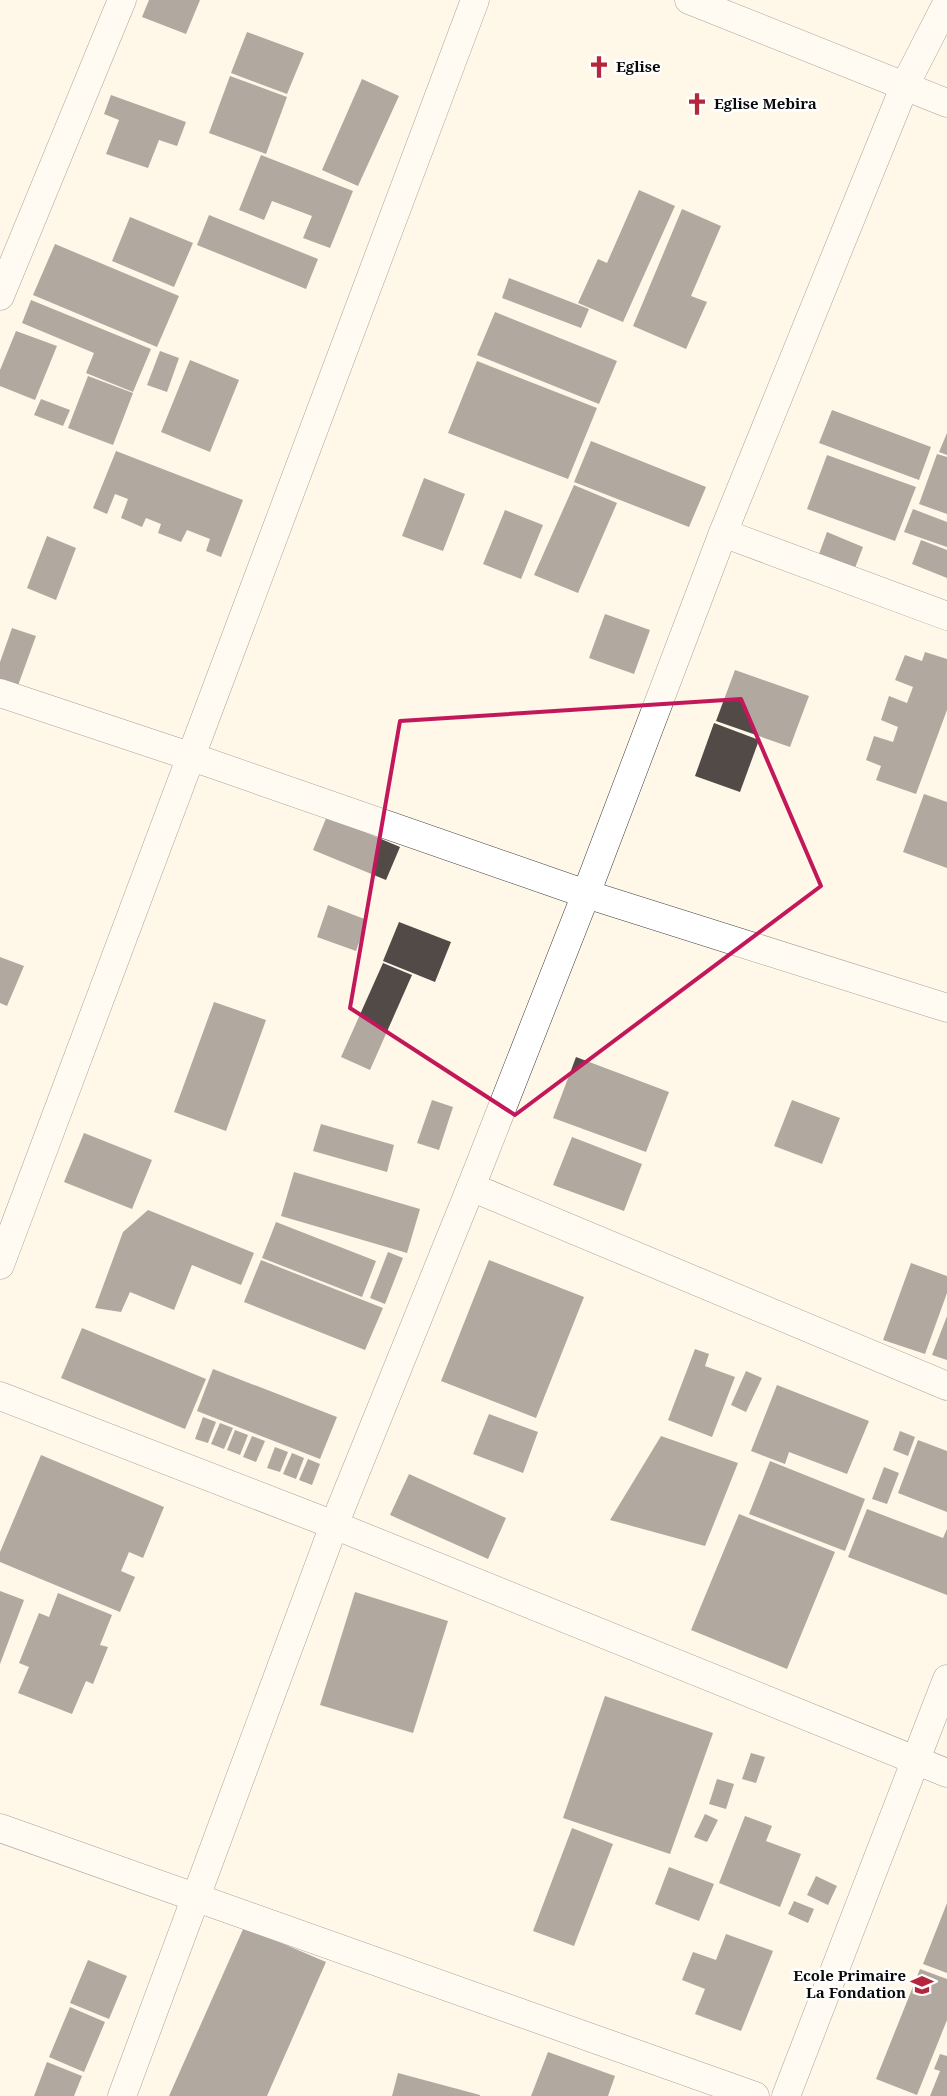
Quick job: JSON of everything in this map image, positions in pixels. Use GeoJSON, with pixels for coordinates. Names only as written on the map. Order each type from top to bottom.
{"type":"FeatureCollection","features":[{"type":"Feature","properties":{"kind":"street"},"geometry":{"type":"LineString","coordinates":[[0,296],[9,248],[122,0]]}},
{"type":"Feature","properties":{"kind":"street"},"geometry":{"type":"LineString","coordinates":[[0,1266],[475,0]]}},
{"type":"Feature","properties":{"kind":"street"},"geometry":{"type":"LineString","coordinates":[[689,0],[947,102]]}},
{"type":"Feature","properties":{"kind":"street"},"geometry":{"type":"LineString","coordinates":[[122,2096],[334,1525],[471,1187],[586,894],[723,533],[905,85],[947,3]]}},
{"type":"Feature","properties":{"kind":"street"},"geometry":{"type":"LineString","coordinates":[[723,533],[947,616]]}},
{"type":"Feature","properties":{"kind":"street"},"geometry":{"type":"LineString","coordinates":[[0,693],[192,757],[586,894],[947,1008]]}},
{"type":"Feature","properties":{"kind":"street"},"geometry":{"type":"LineString","coordinates":[[471,1187],[947,1386]]}},
{"type":"Feature","properties":{"kind":"street"},"geometry":{"type":"LineString","coordinates":[[0,1396],[334,1525],[947,1773]]}},
{"type":"Feature","properties":{"kind":"street"},"geometry":{"type":"LineString","coordinates":[[786,2096],[947,1679]]}},
{"type":"Feature","properties":{"kind":"street"},"geometry":{"type":"LineString","coordinates":[[0,1828],[755,2096]]}},
{"type":"Feature","properties":{"kind":"highlighted area"},"geometry":{"type":"Polygon","coordinates":[[[741,699],[821,886],[515,1115],[350,1008],[400,721],[741,699]]]}},
{"type":"Feature","properties":{"kind":"building"},"geometry":{"type":"Polygon","coordinates":[[[149,0],[200,0],[186,34],[142,17],[149,0]]]}},
{"type":"Feature","properties":{"kind":"building"},"geometry":{"type":"Polygon","coordinates":[[[247,32],[304,53],[287,94],[231,73],[247,32]]]}},
{"type":"Feature","properties":{"kind":"building"},"geometry":{"type":"Polygon","coordinates":[[[230,76],[287,97],[266,154],[209,133],[230,76]]]}},
{"type":"Feature","properties":{"kind":"building"},"geometry":{"type":"Polygon","coordinates":[[[362,79],[399,96],[358,186],[322,170],[362,79]]]}},
{"type":"Feature","properties":{"kind":"building"},"geometry":{"type":"Polygon","coordinates":[[[111,95],[186,122],[177,146],[159,140],[148,168],[106,154],[119,120],[104,114],[111,95]]]}},
{"type":"Feature","properties":{"kind":"building"},"geometry":{"type":"Polygon","coordinates":[[[261,155],[353,191],[330,248],[303,238],[312,216],[272,201],[264,220],[239,210],[261,155]]]}},
{"type":"Feature","properties":{"kind":"building"},"geometry":{"type":"Polygon","coordinates":[[[639,190],[675,206],[623,322],[578,303],[598,259],[607,263],[639,190]]]}},
{"type":"Feature","properties":{"kind":"building"},"geometry":{"type":"Polygon","coordinates":[[[682,209],[721,226],[691,296],[707,302],[686,349],[633,326],[682,209]]]}},
{"type":"Feature","properties":{"kind":"building"},"geometry":{"type":"Polygon","coordinates":[[[209,215],[318,259],[306,289],[197,245],[209,215]]]}},
{"type":"Feature","properties":{"kind":"building"},"geometry":{"type":"Polygon","coordinates":[[[130,217],[193,243],[174,287],[112,261],[130,217]]]}},
{"type":"Feature","properties":{"kind":"building"},"geometry":{"type":"Polygon","coordinates":[[[55,244],[179,296],[157,347],[33,295],[55,244]]]}},
{"type":"Feature","properties":{"kind":"building"},"geometry":{"type":"Polygon","coordinates":[[[509,278],[589,309],[581,328],[502,298],[509,278]]]}},
{"type":"Feature","properties":{"kind":"building"},"geometry":{"type":"Polygon","coordinates":[[[31,300],[151,349],[133,392],[86,373],[94,353],[22,323],[31,300]]]}},
{"type":"Feature","properties":{"kind":"building"},"geometry":{"type":"Polygon","coordinates":[[[495,312],[617,361],[599,404],[477,355],[495,312]]]}},
{"type":"Feature","properties":{"kind":"building"},"geometry":{"type":"Polygon","coordinates":[[[16,331],[57,346],[35,400],[0,386],[0,370],[16,331]]]}},
{"type":"Feature","properties":{"kind":"building"},"geometry":{"type":"Polygon","coordinates":[[[160,351],[179,358],[167,392],[147,385],[160,351]]]}},
{"type":"Feature","properties":{"kind":"building"},"geometry":{"type":"Polygon","coordinates":[[[190,360],[239,380],[210,452],[161,432],[190,360]]]}},
{"type":"Feature","properties":{"kind":"building"},"geometry":{"type":"Polygon","coordinates":[[[477,361],[597,408],[568,479],[448,433],[477,361]]]}},
{"type":"Feature","properties":{"kind":"building"},"geometry":{"type":"Polygon","coordinates":[[[88,376],[133,393],[113,445],[68,428],[88,376]]]}},
{"type":"Feature","properties":{"kind":"building"},"geometry":{"type":"Polygon","coordinates":[[[41,399],[70,410],[63,426],[34,415],[41,399]]]}},
{"type":"Feature","properties":{"kind":"building"},"geometry":{"type":"Polygon","coordinates":[[[832,410],[931,447],[919,480],[819,443],[832,410]]]}},
{"type":"Feature","properties":{"kind":"building"},"geometry":{"type":"Polygon","coordinates":[[[947,433],[947,455],[939,452],[947,433]]]}},
{"type":"Feature","properties":{"kind":"building"},"geometry":{"type":"Polygon","coordinates":[[[591,441],[706,487],[689,527],[574,482],[591,441]]]}},
{"type":"Feature","properties":{"kind":"building"},"geometry":{"type":"Polygon","coordinates":[[[116,451],[243,500],[221,557],[206,551],[210,539],[187,530],[181,542],[158,533],[161,524],[146,518],[142,527],[121,518],[128,499],[115,494],[107,514],[93,508],[116,451]]]}},
{"type":"Feature","properties":{"kind":"building"},"geometry":{"type":"Polygon","coordinates":[[[937,454],[947,457],[947,514],[919,504],[937,454]]]}},
{"type":"Feature","properties":{"kind":"building"},"geometry":{"type":"Polygon","coordinates":[[[827,455],[916,487],[895,541],[807,509],[827,455]]]}},
{"type":"Feature","properties":{"kind":"building"},"geometry":{"type":"Polygon","coordinates":[[[424,478],[465,494],[443,551],[402,536],[424,478]]]}},
{"type":"Feature","properties":{"kind":"building"},"geometry":{"type":"Polygon","coordinates":[[[574,485],[617,503],[578,593],[534,575],[574,485]]]}},
{"type":"Feature","properties":{"kind":"building"},"geometry":{"type":"Polygon","coordinates":[[[913,509],[947,522],[947,547],[904,532],[913,509]]]}},
{"type":"Feature","properties":{"kind":"building"},"geometry":{"type":"Polygon","coordinates":[[[505,510],[543,525],[521,579],[483,564],[505,510]]]}},
{"type":"Feature","properties":{"kind":"building"},"geometry":{"type":"Polygon","coordinates":[[[827,532],[863,547],[855,568],[819,554],[827,532]]]}},
{"type":"Feature","properties":{"kind":"building"},"geometry":{"type":"Polygon","coordinates":[[[47,536],[76,548],[56,600],[27,588],[47,536]]]}},
{"type":"Feature","properties":{"kind":"building"},"geometry":{"type":"Polygon","coordinates":[[[921,540],[947,550],[947,578],[912,564],[921,540]]]}},
{"type":"Feature","properties":{"kind":"building"},"geometry":{"type":"Polygon","coordinates":[[[605,614],[650,630],[634,674],[589,658],[605,614]]]}},
{"type":"Feature","properties":{"kind":"building"},"geometry":{"type":"Polygon","coordinates":[[[12,628],[36,636],[16,691],[0,686],[0,662],[12,628]]]}},
{"type":"Feature","properties":{"kind":"building"},"geometry":{"type":"Polygon","coordinates":[[[925,652],[947,659],[947,710],[916,794],[876,780],[881,766],[866,760],[874,736],[893,742],[898,727],[881,720],[889,696],[907,703],[913,687],[895,680],[905,655],[922,661],[925,652]]]}},
{"type":"Feature","properties":{"kind":"building"},"geometry":{"type":"Polygon","coordinates":[[[735,670],[809,696],[790,747],[716,721],[735,670]]]}},
{"type":"Feature","properties":{"kind":"building"},"geometry":{"type":"Polygon","coordinates":[[[714,723],[759,740],[740,792],[695,776],[714,723]]]}},
{"type":"Feature","properties":{"kind":"building"},"geometry":{"type":"Polygon","coordinates":[[[924,794],[947,802],[947,868],[903,852],[924,794]]]}},
{"type":"Feature","properties":{"kind":"building"},"geometry":{"type":"Polygon","coordinates":[[[327,816],[400,847],[386,880],[313,850],[327,816]]]}},
{"type":"Feature","properties":{"kind":"building"},"geometry":{"type":"Polygon","coordinates":[[[328,905],[367,920],[356,951],[317,937],[328,905]]]}},
{"type":"Feature","properties":{"kind":"building"},"geometry":{"type":"Polygon","coordinates":[[[399,922],[451,942],[435,982],[383,961],[399,922]]]}},
{"type":"Feature","properties":{"kind":"building"},"geometry":{"type":"Polygon","coordinates":[[[0,957],[24,966],[7,1006],[0,1003],[0,957]]]}},
{"type":"Feature","properties":{"kind":"building"},"geometry":{"type":"Polygon","coordinates":[[[383,963],[412,975],[370,1070],[341,1057],[383,963]]]}},
{"type":"Feature","properties":{"kind":"building"},"geometry":{"type":"Polygon","coordinates":[[[214,1002],[266,1020],[226,1131],[174,1112],[214,1002]]]}},
{"type":"Feature","properties":{"kind":"building"},"geometry":{"type":"Polygon","coordinates":[[[576,1057],[669,1092],[646,1152],[553,1118],[576,1057]]]}},
{"type":"Feature","properties":{"kind":"building"},"geometry":{"type":"Polygon","coordinates":[[[432,1100],[453,1107],[439,1150],[417,1143],[432,1100]]]}},
{"type":"Feature","properties":{"kind":"building"},"geometry":{"type":"Polygon","coordinates":[[[792,1100],[840,1118],[822,1164],[774,1146],[792,1100]]]}},
{"type":"Feature","properties":{"kind":"building"},"geometry":{"type":"Polygon","coordinates":[[[321,1124],[394,1145],[387,1172],[313,1151],[321,1124]]]}},
{"type":"Feature","properties":{"kind":"building"},"geometry":{"type":"Polygon","coordinates":[[[84,1133],[152,1160],[132,1209],[64,1182],[84,1133]]]}},
{"type":"Feature","properties":{"kind":"building"},"geometry":{"type":"Polygon","coordinates":[[[572,1137],[642,1164],[624,1211],[553,1185],[572,1137]]]}},
{"type":"Feature","properties":{"kind":"building"},"geometry":{"type":"Polygon","coordinates":[[[294,1172],[420,1209],[407,1253],[281,1216],[294,1172]]]}},
{"type":"Feature","properties":{"kind":"building"},"geometry":{"type":"Polygon","coordinates":[[[148,1210],[254,1253],[241,1285],[192,1265],[174,1310],[130,1292],[121,1312],[95,1308],[123,1232],[148,1210]]]}},
{"type":"Feature","properties":{"kind":"building"},"geometry":{"type":"Polygon","coordinates":[[[276,1222],[376,1261],[362,1297],[262,1258],[276,1222]]]}},
{"type":"Feature","properties":{"kind":"building"},"geometry":{"type":"Polygon","coordinates":[[[388,1252],[403,1258],[385,1304],[370,1298],[388,1252]]]}},
{"type":"Feature","properties":{"kind":"building"},"geometry":{"type":"Polygon","coordinates":[[[261,1260],[383,1308],[365,1350],[244,1302],[261,1260]]]}},
{"type":"Feature","properties":{"kind":"building"},"geometry":{"type":"Polygon","coordinates":[[[489,1260],[584,1297],[536,1418],[441,1381],[489,1260]]]}},
{"type":"Feature","properties":{"kind":"building"},"geometry":{"type":"Polygon","coordinates":[[[911,1263],[947,1276],[947,1293],[925,1354],[883,1340],[911,1263]]]}},
{"type":"Feature","properties":{"kind":"building"},"geometry":{"type":"Polygon","coordinates":[[[947,1316],[947,1360],[932,1355],[947,1316]]]}},
{"type":"Feature","properties":{"kind":"building"},"geometry":{"type":"Polygon","coordinates":[[[82,1328],[206,1379],[185,1429],[61,1378],[82,1328]]]}},
{"type":"Feature","properties":{"kind":"building"},"geometry":{"type":"Polygon","coordinates":[[[695,1349],[709,1354],[705,1366],[735,1377],[712,1437],[668,1420],[695,1349]]]}},
{"type":"Feature","properties":{"kind":"building"},"geometry":{"type":"Polygon","coordinates":[[[213,1369],[337,1417],[320,1459],[197,1411],[213,1369]]]}},
{"type":"Feature","properties":{"kind":"building"},"geometry":{"type":"Polygon","coordinates":[[[746,1371],[762,1378],[746,1412],[731,1405],[746,1371]]]}},
{"type":"Feature","properties":{"kind":"building"},"geometry":{"type":"Polygon","coordinates":[[[777,1385],[869,1421],[847,1474],[789,1452],[785,1464],[751,1451],[777,1385]]]}},
{"type":"Feature","properties":{"kind":"building"},"geometry":{"type":"Polygon","coordinates":[[[489,1414],[538,1432],[523,1473],[473,1454],[489,1414]]]}},
{"type":"Feature","properties":{"kind":"building"},"geometry":{"type":"Polygon","coordinates":[[[203,1417],[216,1422],[208,1443],[195,1439],[203,1417]]]}},
{"type":"Feature","properties":{"kind":"building"},"geometry":{"type":"Polygon","coordinates":[[[220,1423],[233,1428],[224,1449],[211,1444],[220,1423]]]}},
{"type":"Feature","properties":{"kind":"building"},"geometry":{"type":"Polygon","coordinates":[[[235,1430],[248,1435],[240,1455],[227,1450],[235,1430]]]}},
{"type":"Feature","properties":{"kind":"building"},"geometry":{"type":"Polygon","coordinates":[[[900,1431],[915,1437],[908,1456],[893,1450],[900,1431]]]}},
{"type":"Feature","properties":{"kind":"building"},"geometry":{"type":"Polygon","coordinates":[[[252,1436],[265,1441],[256,1462],[243,1457],[252,1436]]]}},
{"type":"Feature","properties":{"kind":"building"},"geometry":{"type":"Polygon","coordinates":[[[661,1436],[738,1463],[705,1546],[610,1520],[661,1436]]]}},
{"type":"Feature","properties":{"kind":"building"},"geometry":{"type":"Polygon","coordinates":[[[918,1440],[947,1451],[947,1512],[898,1493],[918,1440]]]}},
{"type":"Feature","properties":{"kind":"building"},"geometry":{"type":"Polygon","coordinates":[[[275,1447],[288,1452],[280,1472],[267,1468],[275,1447]]]}},
{"type":"Feature","properties":{"kind":"building"},"geometry":{"type":"Polygon","coordinates":[[[292,1453],[304,1458],[296,1479],[283,1474],[292,1453]]]}},
{"type":"Feature","properties":{"kind":"building"},"geometry":{"type":"Polygon","coordinates":[[[41,1455],[164,1507],[143,1558],[129,1552],[121,1571],[135,1577],[120,1612],[0,1562],[0,1552],[41,1455]]]}},
{"type":"Feature","properties":{"kind":"building"},"geometry":{"type":"Polygon","coordinates":[[[308,1459],[320,1464],[312,1485],[299,1480],[308,1459]]]}},
{"type":"Feature","properties":{"kind":"building"},"geometry":{"type":"Polygon","coordinates":[[[770,1461],[865,1499],[845,1551],[749,1514],[770,1461]]]}},
{"type":"Feature","properties":{"kind":"building"},"geometry":{"type":"Polygon","coordinates":[[[884,1467],[899,1473],[887,1504],[872,1499],[884,1467]]]}},
{"type":"Feature","properties":{"kind":"building"},"geometry":{"type":"Polygon","coordinates":[[[409,1474],[506,1518],[488,1559],[390,1515],[409,1474]]]}},
{"type":"Feature","properties":{"kind":"building"},"geometry":{"type":"Polygon","coordinates":[[[867,1509],[943,1538],[947,1529],[947,1595],[848,1557],[867,1509]]]}},
{"type":"Feature","properties":{"kind":"building"},"geometry":{"type":"Polygon","coordinates":[[[739,1514],[835,1552],[787,1669],[691,1630],[739,1514]]]}},
{"type":"Feature","properties":{"kind":"building"},"geometry":{"type":"Polygon","coordinates":[[[0,1591],[24,1600],[0,1664],[0,1591]]]}},
{"type":"Feature","properties":{"kind":"building"},"geometry":{"type":"Polygon","coordinates":[[[355,1592],[448,1621],[413,1733],[320,1705],[355,1592]]]}},
{"type":"Feature","properties":{"kind":"building"},"geometry":{"type":"Polygon","coordinates":[[[58,1593],[112,1615],[100,1645],[108,1647],[93,1684],[86,1681],[72,1714],[18,1693],[29,1667],[19,1663],[39,1613],[49,1617],[58,1593]]]}},
{"type":"Feature","properties":{"kind":"building"},"geometry":{"type":"Polygon","coordinates":[[[605,1696],[713,1733],[670,1854],[563,1818],[605,1696]]]}},
{"type":"Feature","properties":{"kind":"building"},"geometry":{"type":"Polygon","coordinates":[[[751,1753],[765,1757],[756,1783],[742,1779],[751,1753]]]}},
{"type":"Feature","properties":{"kind":"building"},"geometry":{"type":"Polygon","coordinates":[[[717,1779],[734,1784],[726,1809],[709,1804],[717,1779]]]}},
{"type":"Feature","properties":{"kind":"building"},"geometry":{"type":"Polygon","coordinates":[[[705,1814],[718,1820],[707,1842],[694,1837],[705,1814]]]}},
{"type":"Feature","properties":{"kind":"building"},"geometry":{"type":"Polygon","coordinates":[[[745,1816],[772,1826],[766,1841],[801,1854],[780,1907],[719,1883],[745,1816]]]}},
{"type":"Feature","properties":{"kind":"building"},"geometry":{"type":"Polygon","coordinates":[[[572,1828],[613,1844],[574,1946],[533,1931],[572,1828]]]}},
{"type":"Feature","properties":{"kind":"building"},"geometry":{"type":"Polygon","coordinates":[[[669,1867],[714,1884],[699,1921],[655,1904],[669,1867]]]}},
{"type":"Feature","properties":{"kind":"building"},"geometry":{"type":"Polygon","coordinates":[[[816,1876],[837,1886],[828,1905],[807,1895],[816,1876]]]}},
{"type":"Feature","properties":{"kind":"building"},"geometry":{"type":"Polygon","coordinates":[[[794,1901],[814,1909],[808,1923],[788,1914],[794,1901]]]}},
{"type":"Feature","properties":{"kind":"building"},"geometry":{"type":"Polygon","coordinates":[[[947,1903],[947,1973],[923,1964],[947,1903]]]}},
{"type":"Feature","properties":{"kind":"building"},"geometry":{"type":"Polygon","coordinates":[[[244,1927],[326,1962],[267,2096],[169,2096],[244,1927]]]}},
{"type":"Feature","properties":{"kind":"building"},"geometry":{"type":"Polygon","coordinates":[[[726,1934],[773,1951],[741,2031],[695,2014],[705,1989],[682,1980],[693,1952],[716,1960],[726,1934]]]}},
{"type":"Feature","properties":{"kind":"building"},"geometry":{"type":"Polygon","coordinates":[[[88,1960],[127,1976],[109,2019],[70,2003],[88,1960]]]}},
{"type":"Feature","properties":{"kind":"building"},"geometry":{"type":"Polygon","coordinates":[[[920,1969],[947,1979],[947,2020],[917,2095],[876,2079],[920,1969]]]}},
{"type":"Feature","properties":{"kind":"building"},"geometry":{"type":"Polygon","coordinates":[[[70,2007],[105,2022],[84,2072],[49,2057],[70,2007]]]}},
{"type":"Feature","properties":{"kind":"building"},"geometry":{"type":"Polygon","coordinates":[[[548,2052],[615,2076],[608,2096],[531,2096],[548,2052]]]}},
{"type":"Feature","properties":{"kind":"building"},"geometry":{"type":"Polygon","coordinates":[[[940,2054],[947,2056],[947,2096],[930,2096],[940,2071],[934,2069],[940,2054]]]}},
{"type":"Feature","properties":{"kind":"building"},"geometry":{"type":"Polygon","coordinates":[[[47,2062],[82,2076],[74,2096],[34,2096],[47,2062]]]}},
{"type":"Feature","properties":{"kind":"building"},"geometry":{"type":"Polygon","coordinates":[[[398,2073],[480,2095],[480,2096],[392,2096],[398,2073]]]}},
{"type":"Feature","properties":{"kind":"place","name":"Eglise"},"geometry":{"type":"Point","coordinates":[599,67]}},
{"type":"Feature","properties":{"kind":"place","name":"Eglise Mebira"},"geometry":{"type":"Point","coordinates":[697,104]}},
{"type":"Feature","properties":{"kind":"place","name":"Ecole Primaire La Fondation"},"geometry":{"type":"Point","coordinates":[922,1985]}}]}
